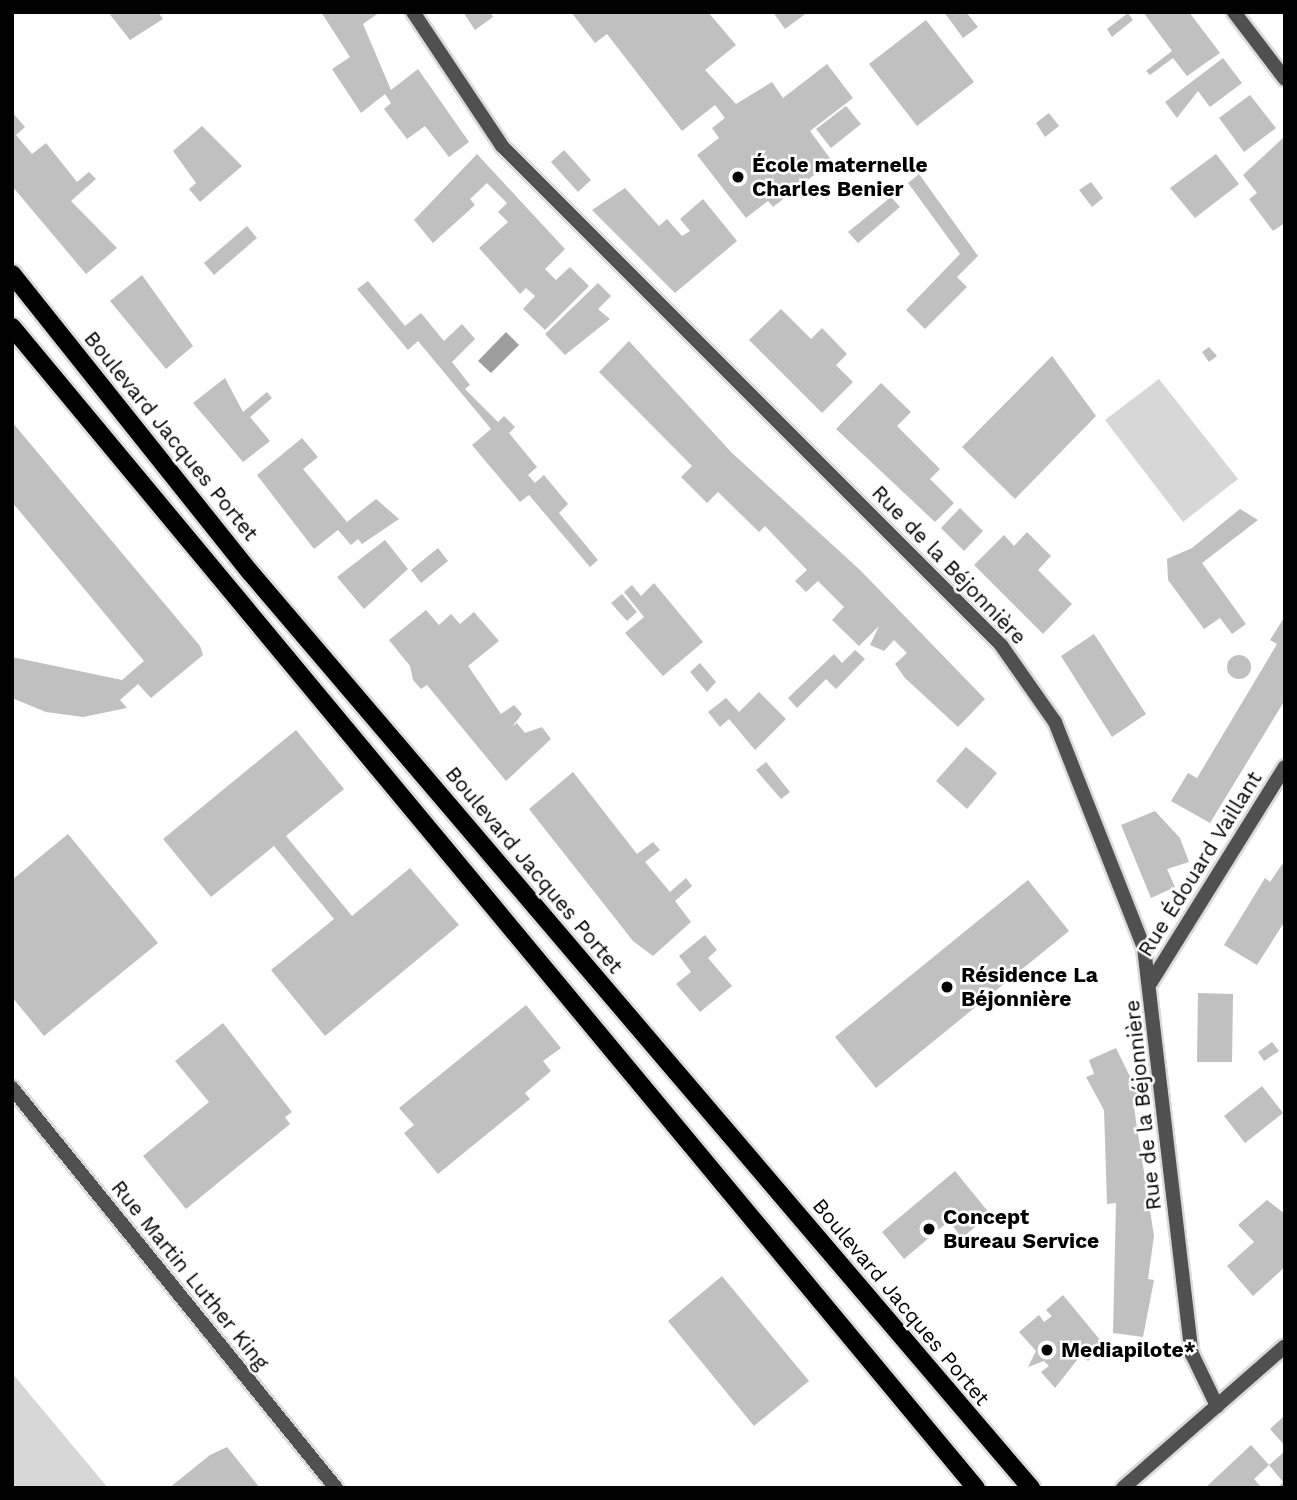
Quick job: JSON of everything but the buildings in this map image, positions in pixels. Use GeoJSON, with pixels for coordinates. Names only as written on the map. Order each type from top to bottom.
{"type":"FeatureCollection","features":[{"type":"Feature","properties":{"kind":"main road","name":"Boulevard Jacques Portet"},"geometry":{"type":"LineString","coordinates":[[12,274],[250,572],[1031,1488]]}},
{"type":"Feature","properties":{"kind":"main road"},"geometry":{"type":"LineString","coordinates":[[12,327],[976,1488]]}},
{"type":"Feature","properties":{"kind":"street","name":"Rue de la Béjonnière"},"geometry":{"type":"LineString","coordinates":[[413,12],[502,146],[1023,672],[1070,751],[1138,925],[1151,982],[1192,1354],[1217,1405]]}},
{"type":"Feature","properties":{"kind":"street"},"geometry":{"type":"LineString","coordinates":[[1234,12],[1285,79]]}},
{"type":"Feature","properties":{"kind":"street","name":"Rue Édouard Vaillant"},"geometry":{"type":"LineString","coordinates":[[1151,982],[1285,767]]}},
{"type":"Feature","properties":{"kind":"street","name":"Rue Martin Luther King"},"geometry":{"type":"LineString","coordinates":[[12,1088],[336,1488]]}},
{"type":"Feature","properties":{"kind":"street"},"geometry":{"type":"LineString","coordinates":[[1123,1488],[1285,1346]]}},
{"type":"Feature","properties":{"kind":"shaded area"},"geometry":{"type":"Polygon","coordinates":[[[506,332],[519,345],[491,373],[478,361],[506,332]]]}},
{"type":"Feature","properties":{"kind":"shaded area"},"geometry":{"type":"Polygon","coordinates":[[[1159,379],[1238,479],[1183,522],[1105,420],[1159,379]]]}},
{"type":"Feature","properties":{"kind":"shaded area"},"geometry":{"type":"Polygon","coordinates":[[[12,1373],[108,1488],[12,1488],[12,1373]]]}},
{"type":"Feature","properties":{"kind":"place","name":"École maternelle Charles Benier"},"geometry":{"type":"Point","coordinates":[738,177]}},
{"type":"Feature","properties":{"kind":"place","name":"Résidence La Béjonnière"},"geometry":{"type":"Point","coordinates":[947,987]}},
{"type":"Feature","properties":{"kind":"place","name":"Concept Bureau Service"},"geometry":{"type":"Point","coordinates":[929,1229]}},
{"type":"Feature","properties":{"kind":"place","name":"Mediapilote*"},"geometry":{"type":"Point","coordinates":[1047,1350]}}]}
